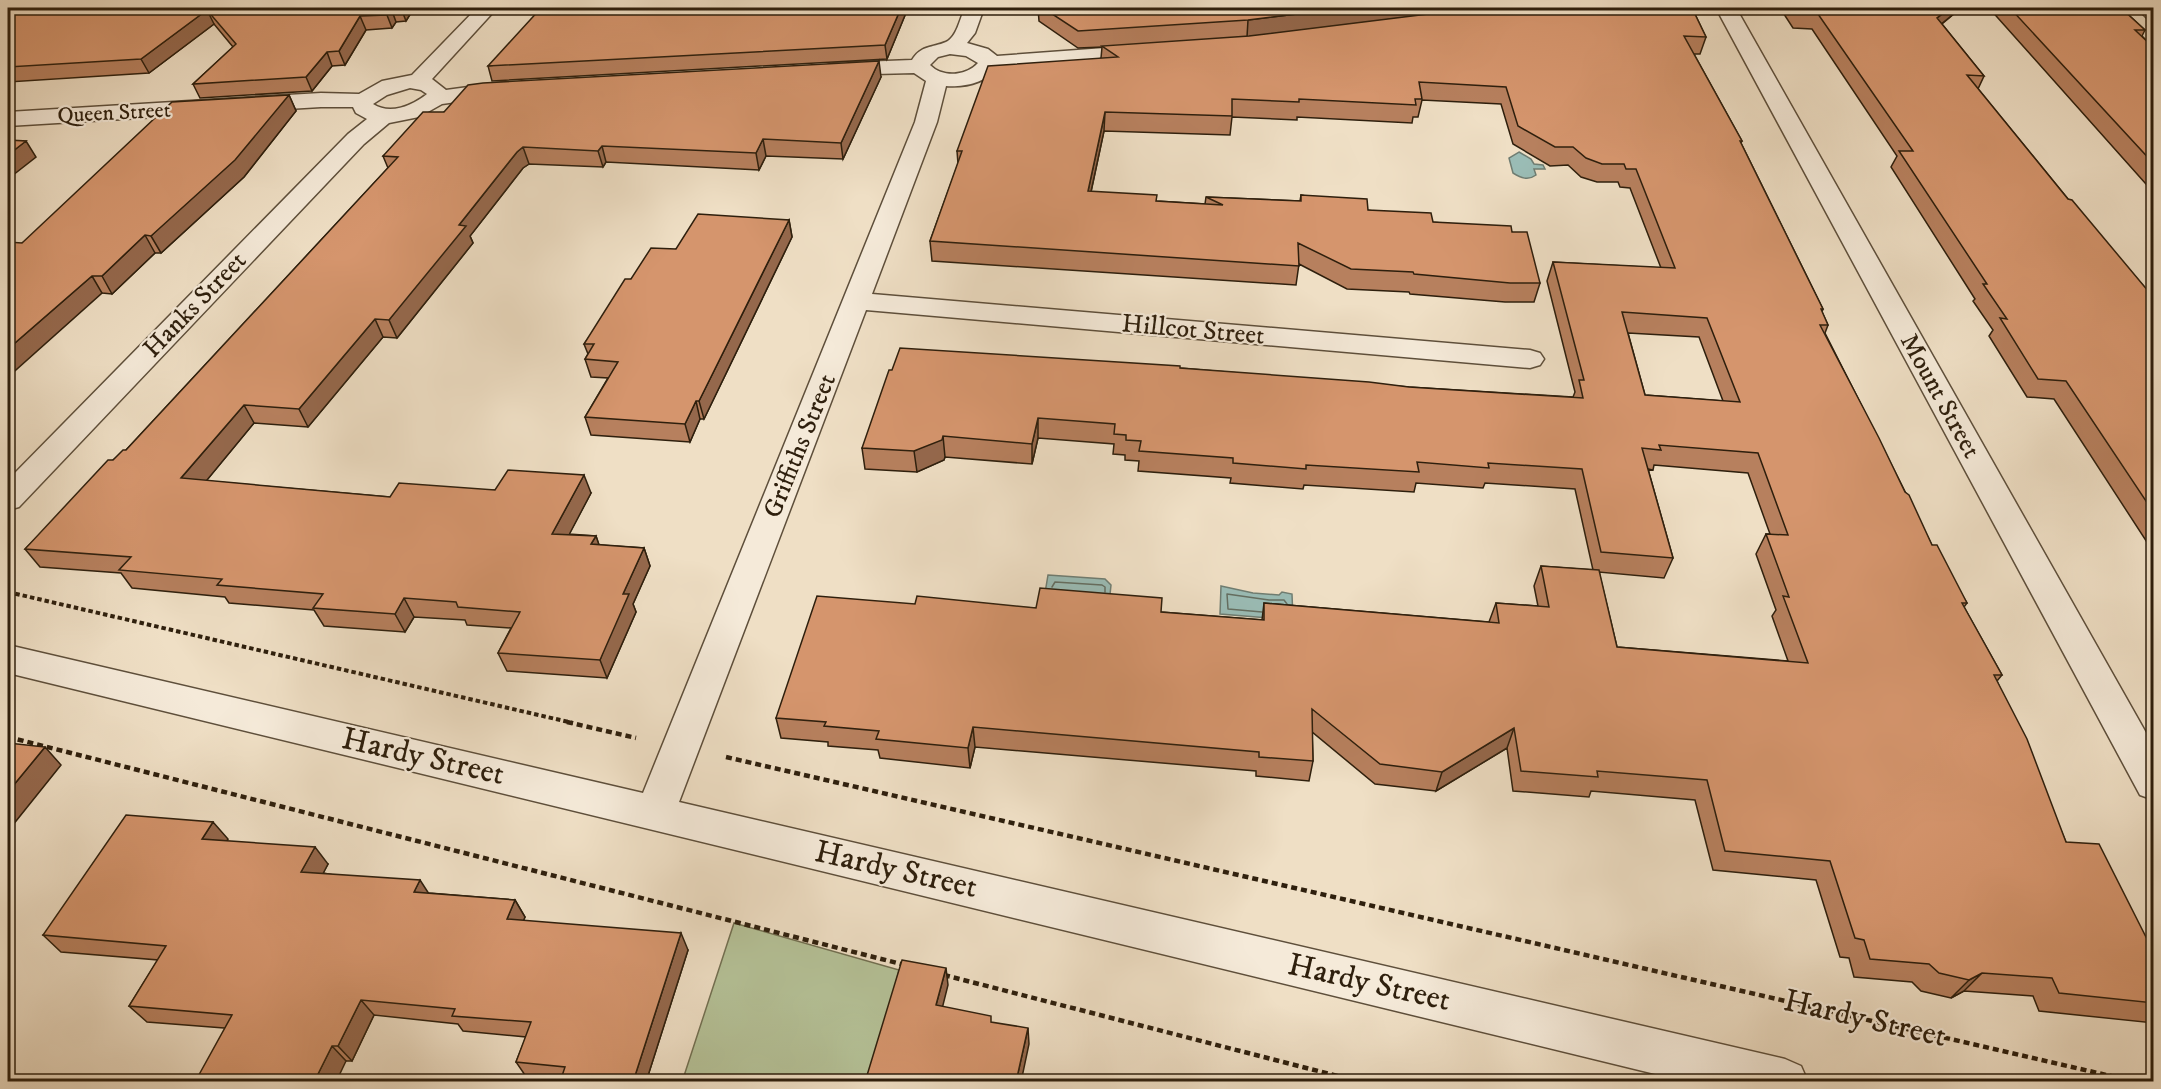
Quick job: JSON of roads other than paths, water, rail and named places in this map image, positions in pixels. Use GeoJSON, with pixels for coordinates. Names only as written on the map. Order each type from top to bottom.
{"type":"FeatureCollection","features":[{"type":"Feature","properties":{"kind":"street"},"geometry":{"type":"LineString","coordinates":[[487,8],[417,82],[434,88],[437,93],[436,98],[528,88]]}},
{"type":"Feature","properties":{"kind":"street"},"geometry":{"type":"LineString","coordinates":[[953,48],[965,33],[974,8]]}},
{"type":"Feature","properties":{"kind":"street","name":"Mount Street"},"geometry":{"type":"LineString","coordinates":[[1726,8],[2154,784]]}},
{"type":"Feature","properties":{"kind":"street"},"geometry":{"type":"LineString","coordinates":[[2146,8],[2154,15]]}},
{"type":"Feature","properties":{"kind":"street"},"geometry":{"type":"LineString","coordinates":[[814,70],[929,72],[973,77],[987,68],[989,63],[988,58],[974,50],[953,48],[928,54],[921,59],[929,72]]}},
{"type":"Feature","properties":{"kind":"street"},"geometry":{"type":"LineString","coordinates":[[989,63],[1167,50]]}},
{"type":"Feature","properties":{"kind":"street","name":"Griffiths Street"},"geometry":{"type":"LineString","coordinates":[[655,813],[926,122],[932,93],[929,72]]}},
{"type":"Feature","properties":{"kind":"street","name":"Hanks Street"},"geometry":{"type":"LineString","coordinates":[[8,499],[356,139],[375,108],[380,89],[417,82]]}},
{"type":"Feature","properties":{"kind":"street","name":"Queen Street"},"geometry":{"type":"LineString","coordinates":[[8,119],[321,100],[411,112],[422,108],[436,98]]}},
{"type":"Feature","properties":{"kind":"street","name":"Hillcot Street"},"geometry":{"type":"LineString","coordinates":[[857,301],[1530,359]]}},
{"type":"Feature","properties":{"kind":"street","name":"Hardy Street"},"geometry":{"type":"LineString","coordinates":[[8,659],[1785,1082]]}},
{"type":"Feature","properties":{"kind":"water"},"geometry":{"type":"Polygon","coordinates":[[[1519,152],[1531,159],[1534,164],[1543,165],[1545,169],[1534,169],[1536,175],[1527,178],[1513,173],[1509,158],[1519,152]]]}},
{"type":"Feature","properties":{"kind":"water"},"geometry":{"type":"Polygon","coordinates":[[[1048,575],[1105,579],[1111,585],[1109,604],[1044,599],[1048,575]]]}},
{"type":"Feature","properties":{"kind":"water"},"geometry":{"type":"Polygon","coordinates":[[[1221,586],[1253,593],[1292,594],[1293,620],[1220,614],[1221,586]]]}}]}
